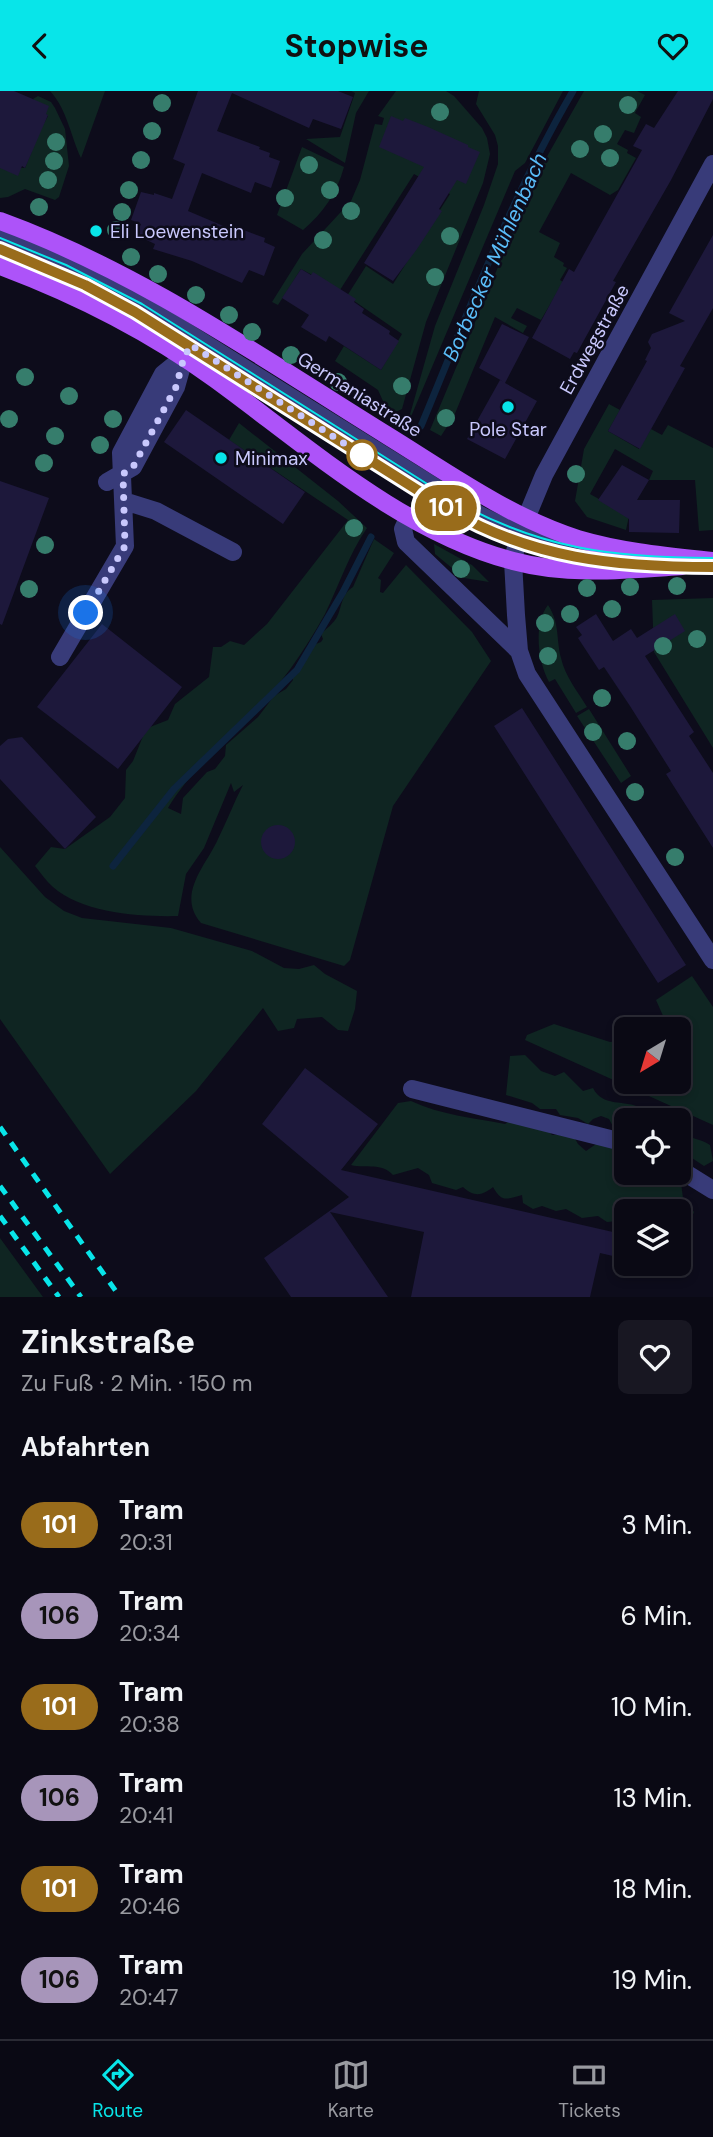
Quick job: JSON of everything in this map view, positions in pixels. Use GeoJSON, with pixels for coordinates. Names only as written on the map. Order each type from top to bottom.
{"type":"FeatureCollection","features":[{"type":"Feature","properties":{"kind":"main road","name":"Germaniastraße"},"geometry":{"type":"LineString","coordinates":[[0,221],[45,238],[132,279],[311,451],[409,516],[485,552],[513,561],[555,569],[607,572],[713,563]]}},
{"type":"Feature","properties":{"kind":"main road","name":"Germaniastraße"},"geometry":{"type":"LineString","coordinates":[[0,266],[115,318],[194,340],[450,475],[520,532],[559,532],[606,547],[713,563]]}},
{"type":"Feature","properties":{"kind":"street","name":"Erdwegstraße"},"geometry":{"type":"LineString","coordinates":[[519,651],[513,561],[520,532],[544,475],[713,164]]}},
{"type":"Feature","properties":{"kind":"street"},"geometry":{"type":"LineString","coordinates":[[0,238],[95,279],[194,340],[459,516],[485,529],[520,532],[567,556],[606,563],[658,567],[713,563]]}},
{"type":"Feature","properties":{"kind":"street"},"geometry":{"type":"LineString","coordinates":[[0,249],[85,285],[194,340]]}},
{"type":"Feature","properties":{"kind":"street"},"geometry":{"type":"LineString","coordinates":[[107,482],[133,467],[176,387],[194,340]]}},
{"type":"Feature","properties":{"kind":"street"},"geometry":{"type":"LineString","coordinates":[[60,657],[125,546],[123,474]]}},
{"type":"Feature","properties":{"kind":"street"},"geometry":{"type":"LineString","coordinates":[[124,501],[156,511],[233,552]]}},
{"type":"Feature","properties":{"kind":"street"},"geometry":{"type":"LineString","coordinates":[[409,516],[403,529],[404,538],[519,651],[527,674],[713,960]]}},
{"type":"Feature","properties":{"kind":"street"},"geometry":{"type":"LineString","coordinates":[[412,1089],[614,1140]]}},
{"type":"Feature","properties":{"kind":"street"},"geometry":{"type":"LineString","coordinates":[[691,1176],[713,1190]]}},
{"type":"Feature","properties":{"kind":"green space"},"geometry":{"type":"Polygon","coordinates":[[[50,91],[105,91],[81,158],[65,115],[50,91]]]}},
{"type":"Feature","properties":{"kind":"green space"},"geometry":{"type":"Polygon","coordinates":[[[351,91],[369,91],[356,113],[345,163],[306,139],[340,137],[355,93],[351,91]]]}},
{"type":"Feature","properties":{"kind":"green space"},"geometry":{"type":"Polygon","coordinates":[[[396,91],[446,91],[454,96],[482,128],[490,154],[483,183],[426,322],[402,409],[392,414],[387,410],[378,390],[335,361],[344,346],[381,370],[402,334],[347,296],[366,266],[393,284],[450,194],[414,174],[340,290],[301,269],[278,305],[272,302],[302,254],[351,201],[360,180],[375,124],[382,125],[384,118],[378,116],[396,91]]]}},
{"type":"Feature","properties":{"kind":"green space"},"geometry":{"type":"Polygon","coordinates":[[[479,91],[563,91],[525,163],[515,171],[410,419],[435,326],[498,164],[495,135],[476,104],[479,91]]]}},
{"type":"Feature","properties":{"kind":"green space"},"geometry":{"type":"Polygon","coordinates":[[[584,91],[637,91],[645,95],[635,113],[641,117],[634,133],[625,130],[617,144],[636,158],[618,190],[610,195],[571,173],[539,232],[560,243],[554,257],[567,268],[560,280],[563,282],[541,320],[517,308],[511,318],[527,326],[523,333],[495,317],[454,416],[441,436],[430,430],[536,176],[584,91]]]}},
{"type":"Feature","properties":{"kind":"green space"},"geometry":{"type":"Polygon","coordinates":[[[38,96],[51,102],[65,129],[69,166],[59,197],[55,200],[25,189],[0,198],[0,168],[25,168],[32,151],[29,150],[48,116],[33,99],[38,96]]]}},
{"type":"Feature","properties":{"kind":"green space"},"geometry":{"type":"Polygon","coordinates":[[[302,147],[344,167],[328,202],[303,230],[277,215],[302,147]]]}},
{"type":"Feature","properties":{"kind":"green space"},"geometry":{"type":"Polygon","coordinates":[[[609,404],[620,410],[608,431],[639,449],[651,429],[662,435],[668,425],[713,448],[713,530],[699,531],[695,480],[649,480],[653,471],[615,449],[590,494],[629,516],[626,530],[587,517],[575,501],[584,449],[609,404]]]}},
{"type":"Feature","properties":{"kind":"green space"},"geometry":{"type":"Polygon","coordinates":[[[239,423],[338,501],[367,528],[349,559],[325,614],[291,668],[261,704],[196,771],[168,808],[181,814],[183,798],[207,772],[215,769],[225,756],[226,745],[258,717],[274,696],[286,689],[293,680],[301,657],[321,642],[321,634],[337,617],[344,597],[353,587],[374,539],[394,553],[378,578],[381,580],[380,592],[383,593],[406,565],[472,632],[491,661],[393,806],[350,960],[344,966],[201,923],[194,912],[191,901],[196,880],[243,785],[234,792],[231,783],[204,848],[186,874],[178,916],[112,912],[79,903],[53,887],[35,866],[51,847],[65,849],[110,817],[125,798],[126,770],[133,761],[143,736],[150,727],[168,720],[175,704],[209,677],[213,647],[221,647],[230,641],[244,645],[267,624],[348,520],[229,440],[239,423]]]}},
{"type":"Feature","properties":{"kind":"green space"},"geometry":{"type":"Polygon","coordinates":[[[434,544],[472,565],[489,582],[464,578],[435,554],[434,544]]]}},
{"type":"Feature","properties":{"kind":"green space"},"geometry":{"type":"Polygon","coordinates":[[[713,598],[713,748],[654,652],[652,600],[713,598]]]}},
{"type":"Feature","properties":{"kind":"green space"},"geometry":{"type":"Polygon","coordinates":[[[548,605],[556,625],[563,665],[587,707],[576,713],[555,679],[549,682],[542,664],[540,622],[548,605]]]}},
{"type":"Feature","properties":{"kind":"green space"},"geometry":{"type":"Polygon","coordinates":[[[589,709],[631,776],[621,783],[577,716],[589,709]]]}},
{"type":"Feature","properties":{"kind":"green space"},"geometry":{"type":"Polygon","coordinates":[[[0,847],[45,897],[64,911],[82,918],[171,928],[252,951],[284,968],[299,969],[314,965],[357,991],[348,1031],[338,1030],[322,1017],[297,1019],[294,1028],[278,1031],[263,1008],[196,1091],[110,1174],[0,1019],[0,847]]]}},
{"type":"Feature","properties":{"kind":"green space"},"geometry":{"type":"Polygon","coordinates":[[[692,976],[713,1007],[713,1125],[691,1115],[691,1108],[675,1108],[644,1094],[691,1094],[691,1017],[664,1017],[656,1000],[692,976]]]}},
{"type":"Feature","properties":{"kind":"green space"},"geometry":{"type":"Polygon","coordinates":[[[554,1024],[614,1042],[614,1080],[525,1040],[527,1035],[554,1024]]]}},
{"type":"Feature","properties":{"kind":"green space"},"geometry":{"type":"Polygon","coordinates":[[[525,1055],[541,1071],[555,1076],[564,1072],[583,1091],[593,1088],[608,1101],[641,1108],[614,1108],[614,1128],[609,1119],[601,1116],[588,1124],[578,1118],[560,1115],[556,1109],[540,1109],[532,1103],[506,1095],[510,1056],[525,1055]]]}},
{"type":"Feature","properties":{"kind":"green space"},"geometry":{"type":"Polygon","coordinates":[[[411,1101],[434,1110],[505,1124],[512,1119],[548,1130],[552,1135],[565,1134],[574,1137],[586,1151],[599,1142],[610,1144],[614,1147],[614,1185],[681,1185],[684,1199],[614,1199],[614,1221],[607,1222],[598,1216],[582,1218],[566,1209],[556,1211],[542,1206],[533,1209],[523,1203],[522,1195],[505,1199],[499,1196],[493,1187],[478,1194],[463,1187],[456,1190],[432,1183],[429,1175],[418,1168],[393,1175],[379,1167],[351,1165],[398,1103],[411,1101]]]}},
{"type":"Feature","properties":{"kind":"green space"},"geometry":{"type":"Polygon","coordinates":[[[691,1137],[710,1145],[713,1161],[704,1166],[691,1157],[691,1137]]]}},
{"type":"Feature","properties":{"kind":"green space"},"geometry":{"type":"Polygon","coordinates":[[[0,1238],[43,1297],[0,1297],[0,1238]]]}},
{"type":"Feature","properties":{"kind":"building"},"geometry":{"type":"Polygon","coordinates":[[[0,91],[14,91],[49,106],[48,115],[25,168],[22,166],[18,176],[0,168],[0,91]]]}},
{"type":"Feature","properties":{"kind":"building"},"geometry":{"type":"Polygon","coordinates":[[[198,91],[338,91],[353,97],[341,129],[313,119],[309,128],[232,93],[217,131],[260,147],[259,149],[270,153],[269,157],[280,161],[271,188],[255,182],[251,193],[202,173],[188,211],[240,233],[241,229],[265,238],[264,242],[275,247],[264,276],[249,270],[242,283],[192,261],[153,249],[155,244],[136,235],[141,224],[131,220],[141,192],[172,199],[185,164],[173,159],[198,91]]]}},
{"type":"Feature","properties":{"kind":"building"},"geometry":{"type":"Polygon","coordinates":[[[678,91],[713,91],[713,99],[671,180],[613,281],[616,282],[577,353],[574,352],[570,359],[532,338],[569,269],[574,272],[642,150],[633,146],[646,124],[654,128],[678,91]]]}},
{"type":"Feature","properties":{"kind":"building"},"geometry":{"type":"Polygon","coordinates":[[[391,116],[428,127],[480,152],[466,184],[457,180],[439,209],[442,211],[393,281],[364,263],[424,167],[379,147],[391,116]]]}},
{"type":"Feature","properties":{"kind":"building"},"geometry":{"type":"Polygon","coordinates":[[[713,235],[713,308],[680,366],[685,368],[640,449],[608,431],[647,361],[645,360],[651,348],[648,342],[652,334],[685,321],[669,313],[713,235]]]}},
{"type":"Feature","properties":{"kind":"building"},"geometry":{"type":"Polygon","coordinates":[[[301,269],[311,275],[313,272],[356,299],[354,302],[364,309],[362,313],[390,331],[389,334],[399,341],[381,370],[329,336],[326,342],[301,327],[309,315],[282,298],[301,269]]]}},
{"type":"Feature","properties":{"kind":"building"},"geometry":{"type":"Polygon","coordinates":[[[502,324],[529,337],[505,383],[537,401],[505,459],[467,439],[500,380],[504,382],[479,368],[502,324]]]}},
{"type":"Feature","properties":{"kind":"building","name":"Minimax"},"geometry":{"type":"Polygon","coordinates":[[[186,410],[305,492],[283,524],[164,442],[186,410]]]}},
{"type":"Feature","properties":{"kind":"building"},"geometry":{"type":"Polygon","coordinates":[[[622,465],[649,480],[637,500],[680,500],[679,533],[629,532],[629,519],[598,500],[622,465]]]}},
{"type":"Feature","properties":{"kind":"building"},"geometry":{"type":"Polygon","coordinates":[[[0,481],[49,498],[2,625],[0,624],[0,481]]]}},
{"type":"Feature","properties":{"kind":"building"},"geometry":{"type":"Polygon","coordinates":[[[596,614],[613,641],[631,629],[637,638],[675,614],[685,631],[645,656],[694,732],[689,736],[713,773],[713,848],[666,774],[671,771],[630,706],[604,667],[599,670],[578,638],[582,635],[576,627],[596,614]]]}},
{"type":"Feature","properties":{"kind":"building"},"geometry":{"type":"Polygon","coordinates":[[[102,624],[182,687],[118,769],[37,707],[102,624]]]}},
{"type":"Feature","properties":{"kind":"building"},"geometry":{"type":"Polygon","coordinates":[[[522,708],[686,965],[658,983],[494,726],[522,708]]]}},
{"type":"Feature","properties":{"kind":"building"},"geometry":{"type":"Polygon","coordinates":[[[22,737],[96,817],[65,849],[0,779],[0,746],[8,739],[22,737]]]}},
{"type":"Feature","properties":{"kind":"building"},"geometry":{"type":"Polygon","coordinates":[[[278,825],[290,830],[295,842],[290,854],[278,859],[266,854],[261,842],[266,830],[278,825]]]}},
{"type":"Feature","properties":{"kind":"building"},"geometry":{"type":"Polygon","coordinates":[[[305,1068],[378,1124],[341,1170],[614,1232],[614,1256],[600,1253],[590,1297],[411,1297],[424,1232],[330,1212],[388,1297],[291,1297],[264,1258],[349,1197],[262,1124],[305,1068]]]}},
{"type":"Feature","properties":{"kind":"waterway","name":"Borbecker Mühlenbach"},"geometry":{"type":"LineString","coordinates":[[421,426],[510,214],[573,91]]}},
{"type":"Feature","properties":{"kind":"waterway","name":"Borbecker Mühlenbach"},"geometry":{"type":"LineString","coordinates":[[113,866],[174,789],[297,670],[343,592],[371,537]]}},
{"type":"Feature","properties":{"kind":"tram line"},"geometry":{"type":"LineString","coordinates":[[0,238],[66,265],[142,304],[451,499],[484,516],[547,540],[610,553],[713,558]]}},
{"type":"Feature","properties":{"kind":"tram line","name":"101"},"geometry":{"type":"LineString","coordinates":[[0,249],[85,285],[135,312],[446,508],[485,529],[510,540],[587,560],[644,566],[713,567]]}},
{"type":"Feature","properties":{"kind":"tram line"},"geometry":{"type":"LineString","coordinates":[[320,428],[376,464]]}},
{"type":"Feature","properties":{"kind":"railway"},"geometry":{"type":"LineString","coordinates":[[0,1127],[120,1297]]}},
{"type":"Feature","properties":{"kind":"railway"},"geometry":{"type":"LineString","coordinates":[[0,1186],[81,1297]]}},
{"type":"Feature","properties":{"kind":"railway"},"geometry":{"type":"LineString","coordinates":[[0,1216],[59,1297]]}},
{"type":"Feature","properties":{"kind":"place","name":"Eli Loewenstein"},"geometry":{"type":"Point","coordinates":[96,231]}},
{"type":"Feature","properties":{"kind":"place","name":"Pole Star"},"geometry":{"type":"Point","coordinates":[508,407]}},
{"type":"Feature","properties":{"kind":"place","name":"Minimax"},"geometry":{"type":"Point","coordinates":[221,458]}},
{"type":"Feature","properties":{"kind":"route"},"geometry":{"type":"LineString","coordinates":[[86,613],[125,546],[123,474],[133,467],[176,387],[184,357],[191,345],[362,455]]}}]}
